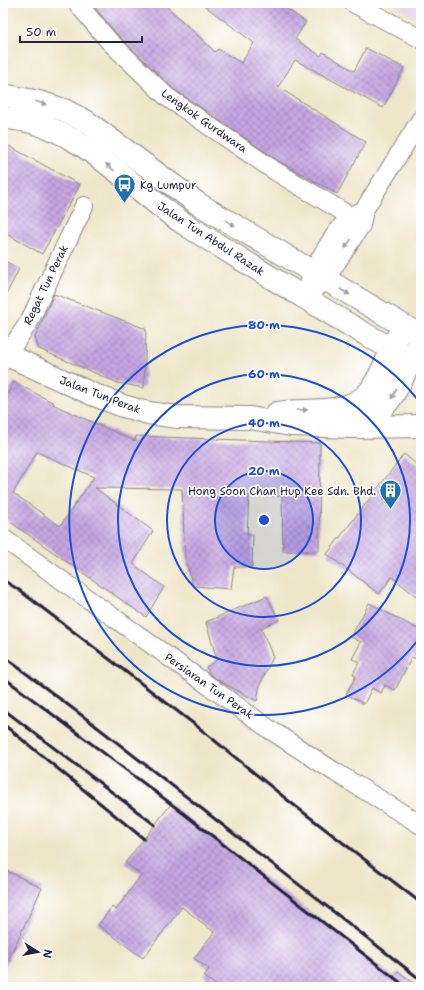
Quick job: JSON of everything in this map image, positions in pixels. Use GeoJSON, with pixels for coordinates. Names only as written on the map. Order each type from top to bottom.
{"type":"FeatureCollection","features":[{"type":"Feature","properties":{"kind":"main road","name":"Jalan Tun Abdul Razak"},"geometry":{"type":"LineString","coordinates":[[3,95],[39,102],[64,110],[87,122],[197,203],[412,332]]}},
{"type":"Feature","properties":{"kind":"main road","name":"Jalan Tun Abdul Razak"},"geometry":{"type":"LineString","coordinates":[[3,118],[35,124],[58,132],[78,143],[183,223],[305,298],[392,348],[418,354]]}},
{"type":"Feature","properties":{"kind":"main road","name":"Jalan Tun Perak"},"geometry":{"type":"LineString","coordinates":[[250,418],[290,410],[340,407],[361,399],[369,391],[392,348],[412,332]]}},
{"type":"Feature","properties":{"kind":"main road","name":"Jalan Tun Perak"},"geometry":{"type":"LineString","coordinates":[[4,357],[92,394],[123,406],[148,413],[178,416],[250,418],[291,424],[354,427],[378,415],[387,405],[418,354]]}},
{"type":"Feature","properties":{"kind":"main road"},"geometry":{"type":"LineString","coordinates":[[354,427],[421,426]]}},
{"type":"Feature","properties":{"kind":"street","name":"Lengkok Gurdwara"},"geometry":{"type":"LineString","coordinates":[[77,3],[109,41],[167,97],[275,171],[357,213]]}},
{"type":"Feature","properties":{"kind":"street"},"geometry":{"type":"LineString","coordinates":[[352,3],[421,39]]}},
{"type":"Feature","properties":{"kind":"street"},"geometry":{"type":"LineString","coordinates":[[305,298],[357,213],[421,120]]}},
{"type":"Feature","properties":{"kind":"street","name":"Regat Tun Perak"},"geometry":{"type":"LineString","coordinates":[[4,357],[29,322],[84,206]]}},
{"type":"Feature","properties":{"kind":"street","name":"Persiaran Tun Perak"},"geometry":{"type":"LineString","coordinates":[[3,538],[269,729],[421,825]]}},
{"type":"Feature","properties":{"kind":"shaded area"},"geometry":{"type":"Polygon","coordinates":[[[391,3],[421,3],[421,21],[391,3]]]}},
{"type":"Feature","properties":{"kind":"building"},"geometry":{"type":"Polygon","coordinates":[[[91,3],[163,3],[215,52],[218,49],[241,63],[254,43],[201,3],[278,3],[306,22],[295,39],[321,56],[323,52],[354,71],[366,48],[404,68],[383,108],[295,60],[278,87],[366,142],[337,194],[277,160],[174,89],[117,34],[91,3]]]}},
{"type":"Feature","properties":{"kind":"building"},"geometry":{"type":"Polygon","coordinates":[[[9,146],[80,185],[42,254],[3,232],[3,156],[9,146]]]}},
{"type":"Feature","properties":{"kind":"building"},"geometry":{"type":"Polygon","coordinates":[[[3,260],[19,269],[3,301],[3,260]]]}},
{"type":"Feature","properties":{"kind":"building"},"geometry":{"type":"Polygon","coordinates":[[[54,294],[146,329],[144,388],[118,383],[39,349],[35,337],[54,294]]]}},
{"type":"Feature","properties":{"kind":"building"},"geometry":{"type":"Polygon","coordinates":[[[14,382],[54,403],[54,405],[135,441],[136,436],[320,443],[319,551],[283,551],[282,496],[249,495],[247,535],[253,535],[252,567],[234,567],[231,589],[193,586],[185,556],[182,489],[95,488],[153,531],[133,564],[164,587],[146,617],[3,517],[3,402],[14,382]],[[37,452],[13,493],[60,526],[94,477],[37,452]]]}},
{"type":"Feature","properties":{"kind":"building","name":"Hong Soon Chan Hup Kee Sdn. Bhd."},"geometry":{"type":"Polygon","coordinates":[[[404,454],[421,468],[421,600],[392,577],[379,594],[327,554],[404,454]]]}},
{"type":"Feature","properties":{"kind":"building"},"geometry":{"type":"Polygon","coordinates":[[[267,596],[279,620],[261,628],[273,657],[260,684],[257,701],[211,675],[206,667],[217,660],[206,622],[267,596]]]}},
{"type":"Feature","properties":{"kind":"building"},"geometry":{"type":"Polygon","coordinates":[[[369,603],[421,631],[421,661],[412,657],[395,690],[385,685],[381,693],[372,688],[364,704],[346,694],[356,676],[353,674],[359,662],[352,659],[361,642],[351,637],[369,603]]]}},
{"type":"Feature","properties":{"kind":"building"},"geometry":{"type":"Polygon","coordinates":[[[171,804],[394,977],[398,971],[419,987],[218,987],[204,976],[209,969],[194,958],[214,932],[182,907],[143,958],[98,925],[112,907],[116,910],[141,875],[125,863],[171,804]]]}},
{"type":"Feature","properties":{"kind":"building"},"geometry":{"type":"Polygon","coordinates":[[[3,869],[42,888],[3,971],[3,869]]]}},
{"type":"Feature","properties":{"kind":"railway"},"geometry":{"type":"LineString","coordinates":[[3,580],[19,590],[198,727],[290,802],[421,903]]}},
{"type":"Feature","properties":{"kind":"railway"},"geometry":{"type":"LineString","coordinates":[[3,656],[92,723],[421,980]]}},
{"type":"Feature","properties":{"kind":"railway"},"geometry":{"type":"LineString","coordinates":[[3,677],[170,803],[406,987]]}},
{"type":"Feature","properties":{"kind":"railway"},"geometry":{"type":"LineString","coordinates":[[3,709],[155,825]]}},
{"type":"Feature","properties":{"kind":"railway"},"geometry":{"type":"LineString","coordinates":[[3,724],[144,839]]}},
{"type":"Feature","properties":{"kind":"place","name":"Kg Lumpur"},"geometry":{"type":"Point","coordinates":[125,204]}},
{"type":"Feature","properties":{"kind":"place","name":"Hong Soon Chan Hup Kee Sdn. Bhd."},"geometry":{"type":"Point","coordinates":[391,510]}}]}
